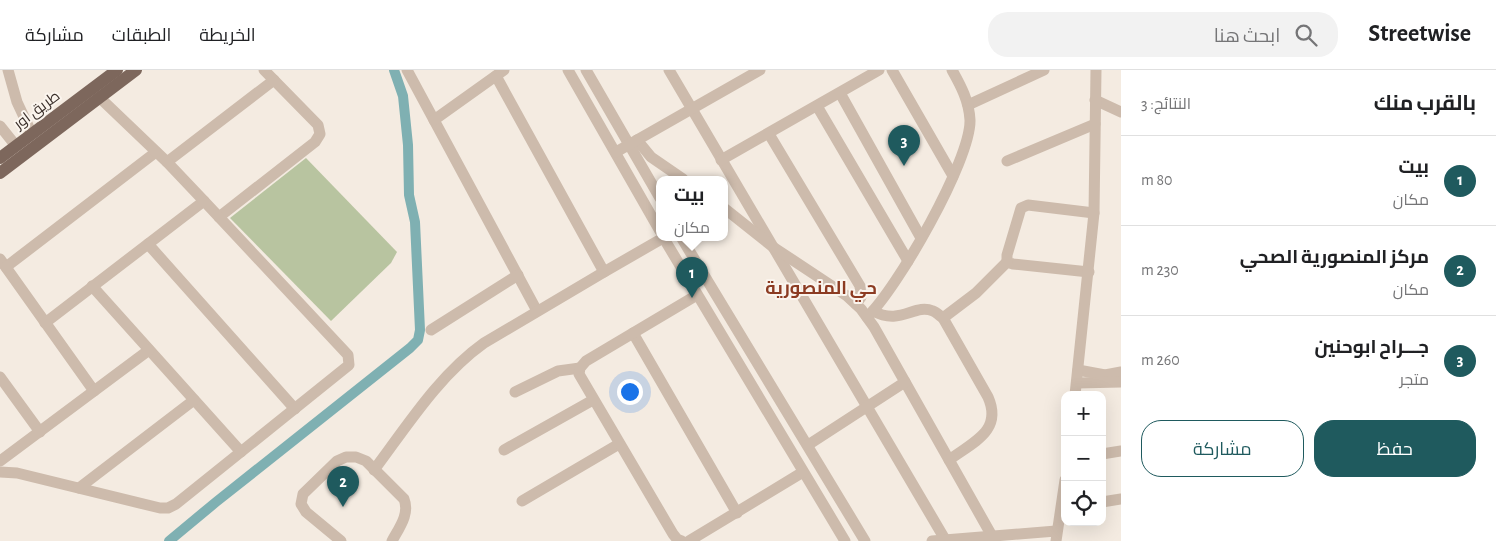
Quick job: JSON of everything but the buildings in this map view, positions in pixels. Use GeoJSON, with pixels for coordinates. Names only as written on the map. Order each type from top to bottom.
{"type":"FeatureCollection","features":[{"type":"Feature","properties":{"kind":"main road","name":"طريق اور"},"geometry":{"type":"LineString","coordinates":[[0,158],[117,70]]}},
{"type":"Feature","properties":{"kind":"main road"},"geometry":{"type":"LineString","coordinates":[[0,173],[136,70]]}},
{"type":"Feature","properties":{"kind":"street"},"geometry":{"type":"LineString","coordinates":[[8,70],[17,102],[32,134]]}},
{"type":"Feature","properties":{"kind":"street"},"geometry":{"type":"LineString","coordinates":[[219,217],[318,138],[320,134],[318,125],[264,70]]}},
{"type":"Feature","properties":{"kind":"street"},"geometry":{"type":"LineString","coordinates":[[407,70],[538,311]]}},
{"type":"Feature","properties":{"kind":"street"},"geometry":{"type":"LineString","coordinates":[[568,70],[656,224]]}},
{"type":"Feature","properties":{"kind":"street"},"geometry":{"type":"LineString","coordinates":[[586,70],[633,142],[656,190]]}},
{"type":"Feature","properties":{"kind":"street"},"geometry":{"type":"LineString","coordinates":[[669,70],[946,540]]}},
{"type":"Feature","properties":{"kind":"street"},"geometry":{"type":"LineString","coordinates":[[616,152],[760,70]]}},
{"type":"Feature","properties":{"kind":"street"},"geometry":{"type":"LineString","coordinates":[[721,160],[879,70]]}},
{"type":"Feature","properties":{"kind":"street"},"geometry":{"type":"LineString","coordinates":[[892,70],[953,176]]}},
{"type":"Feature","properties":{"kind":"street"},"geometry":{"type":"LineString","coordinates":[[870,314],[889,292],[921,238],[953,176],[968,135],[970,121],[968,106],[961,86],[952,70]]}},
{"type":"Feature","properties":{"kind":"street"},"geometry":{"type":"LineString","coordinates":[[968,106],[1044,70]]}},
{"type":"Feature","properties":{"kind":"street"},"geometry":{"type":"LineString","coordinates":[[1075,391],[1094,214],[1096,70]]}},
{"type":"Feature","properties":{"kind":"street"},"geometry":{"type":"LineString","coordinates":[[434,120],[500,73],[604,272]]}},
{"type":"Feature","properties":{"kind":"street"},"geometry":{"type":"LineString","coordinates":[[167,162],[274,80]]}},
{"type":"Feature","properties":{"kind":"street"},"geometry":{"type":"LineString","coordinates":[[840,93],[921,238]]}},
{"type":"Feature","properties":{"kind":"street"},"geometry":{"type":"LineString","coordinates":[[0,472],[17,473],[160,508],[168,508],[176,504],[347,368],[349,362],[348,357],[204,201],[167,162],[99,97]]}},
{"type":"Feature","properties":{"kind":"street"},"geometry":{"type":"LineString","coordinates":[[1095,100],[1121,112]]}},
{"type":"Feature","properties":{"kind":"street"},"geometry":{"type":"LineString","coordinates":[[817,106],[908,261]]}},
{"type":"Feature","properties":{"kind":"street"},"geometry":{"type":"LineString","coordinates":[[1007,161],[1095,124]]}},
{"type":"Feature","properties":{"kind":"street"},"geometry":{"type":"LineString","coordinates":[[0,126],[16,146]]}},
{"type":"Feature","properties":{"kind":"street"},"geometry":{"type":"LineString","coordinates":[[769,134],[860,286],[861,297],[856,304]]}},
{"type":"Feature","properties":{"kind":"street"},"geometry":{"type":"LineString","coordinates":[[633,142],[680,176]]}},
{"type":"Feature","properties":{"kind":"street"},"geometry":{"type":"LineString","coordinates":[[94,391],[3,263],[156,152]]}},
{"type":"Feature","properties":{"kind":"street"},"geometry":{"type":"LineString","coordinates":[[45,323],[204,201]]}},
{"type":"Feature","properties":{"kind":"street"},"geometry":{"type":"LineString","coordinates":[[943,318],[976,293],[1007,262],[1007,255],[1021,208],[1028,205],[1094,214]]}},
{"type":"Feature","properties":{"kind":"street"},"geometry":{"type":"LineString","coordinates":[[728,211],[773,247],[847,296],[870,314],[888,317],[927,309],[943,318],[988,397],[991,404],[992,419],[988,431],[949,460]]}},
{"type":"Feature","properties":{"kind":"street"},"geometry":{"type":"LineString","coordinates":[[374,470],[457,364],[484,343],[656,239]]}},
{"type":"Feature","properties":{"kind":"street"},"geometry":{"type":"LineString","coordinates":[[666,241],[845,541]]}},
{"type":"Feature","properties":{"kind":"street"},"geometry":{"type":"LineString","coordinates":[[683,241],[865,541]]}},
{"type":"Feature","properties":{"kind":"street"},"geometry":{"type":"LineString","coordinates":[[148,244],[295,409]]}},
{"type":"Feature","properties":{"kind":"street"},"geometry":{"type":"LineString","coordinates":[[1007,262],[1089,272]]}},
{"type":"Feature","properties":{"kind":"street"},"geometry":{"type":"LineString","coordinates":[[430,330],[518,275]]}},
{"type":"Feature","properties":{"kind":"street"},"geometry":{"type":"LineString","coordinates":[[92,286],[241,452]]}},
{"type":"Feature","properties":{"kind":"street"},"geometry":{"type":"LineString","coordinates":[[682,541],[673,534],[579,374],[580,368],[586,361],[697,295]]}},
{"type":"Feature","properties":{"kind":"street"},"geometry":{"type":"LineString","coordinates":[[870,314],[905,382],[992,536]]}},
{"type":"Feature","properties":{"kind":"street"},"geometry":{"type":"LineString","coordinates":[[633,333],[737,513]]}},
{"type":"Feature","properties":{"kind":"street"},"geometry":{"type":"LineString","coordinates":[[0,461],[149,350]]}},
{"type":"Feature","properties":{"kind":"street"},"geometry":{"type":"LineString","coordinates":[[515,392],[558,371],[580,368]]}},
{"type":"Feature","properties":{"kind":"street"},"geometry":{"type":"LineString","coordinates":[[1078,370],[1105,375],[1121,372]]}},
{"type":"Feature","properties":{"kind":"street"},"geometry":{"type":"LineString","coordinates":[[0,376],[40,432]]}},
{"type":"Feature","properties":{"kind":"street"},"geometry":{"type":"LineString","coordinates":[[808,445],[905,382]]}},
{"type":"Feature","properties":{"kind":"street"},"geometry":{"type":"LineString","coordinates":[[1076,383],[1121,382]]}},
{"type":"Feature","properties":{"kind":"street"},"geometry":{"type":"LineString","coordinates":[[79,488],[194,400]]}},
{"type":"Feature","properties":{"kind":"street"},"geometry":{"type":"LineString","coordinates":[[504,450],[593,400]]}},
{"type":"Feature","properties":{"kind":"street"},"geometry":{"type":"LineString","coordinates":[[522,501],[619,444]]}},
{"type":"Feature","properties":{"kind":"street"},"geometry":{"type":"LineString","coordinates":[[1106,453],[1121,451]]}},
{"type":"Feature","properties":{"kind":"street"},"geometry":{"type":"LineString","coordinates":[[341,541],[306,512],[302,507],[302,497],[341,459],[351,456],[361,458],[406,503],[405,515],[392,541]]}},
{"type":"Feature","properties":{"kind":"street"},"geometry":{"type":"LineString","coordinates":[[689,541],[803,472]]}},
{"type":"Feature","properties":{"kind":"street"},"geometry":{"type":"LineString","coordinates":[[1106,501],[1121,499]]}},
{"type":"Feature","properties":{"kind":"street"},"geometry":{"type":"LineString","coordinates":[[932,541],[992,536],[1056,536],[1061,512]]}},
{"type":"Feature","properties":{"kind":"green space"},"geometry":{"type":"Polygon","coordinates":[[[306,158],[397,252],[391,263],[331,321],[230,218],[306,158]]]}},
{"type":"Feature","properties":{"kind":"waterway"},"geometry":{"type":"LineString","coordinates":[[169,541],[418,340],[420,330],[415,222],[409,195],[408,145],[403,96],[394,70]]}},
{"type":"Feature","properties":{"kind":"place","name":"جـــراح ابوحنين"},"geometry":{"type":"Point","coordinates":[904,166]}},
{"type":"Feature","properties":{"kind":"place","name":"بيت"},"geometry":{"type":"Point","coordinates":[692,298]}},
{"type":"Feature","properties":{"kind":"place","name":"مركز المنصورية الصحي"},"geometry":{"type":"Point","coordinates":[343,507]}},
{"type":"Feature","properties":{"kind":"district","name":"حي المنصورية"},"geometry":{"type":"Point","coordinates":[821,289]}}]}
